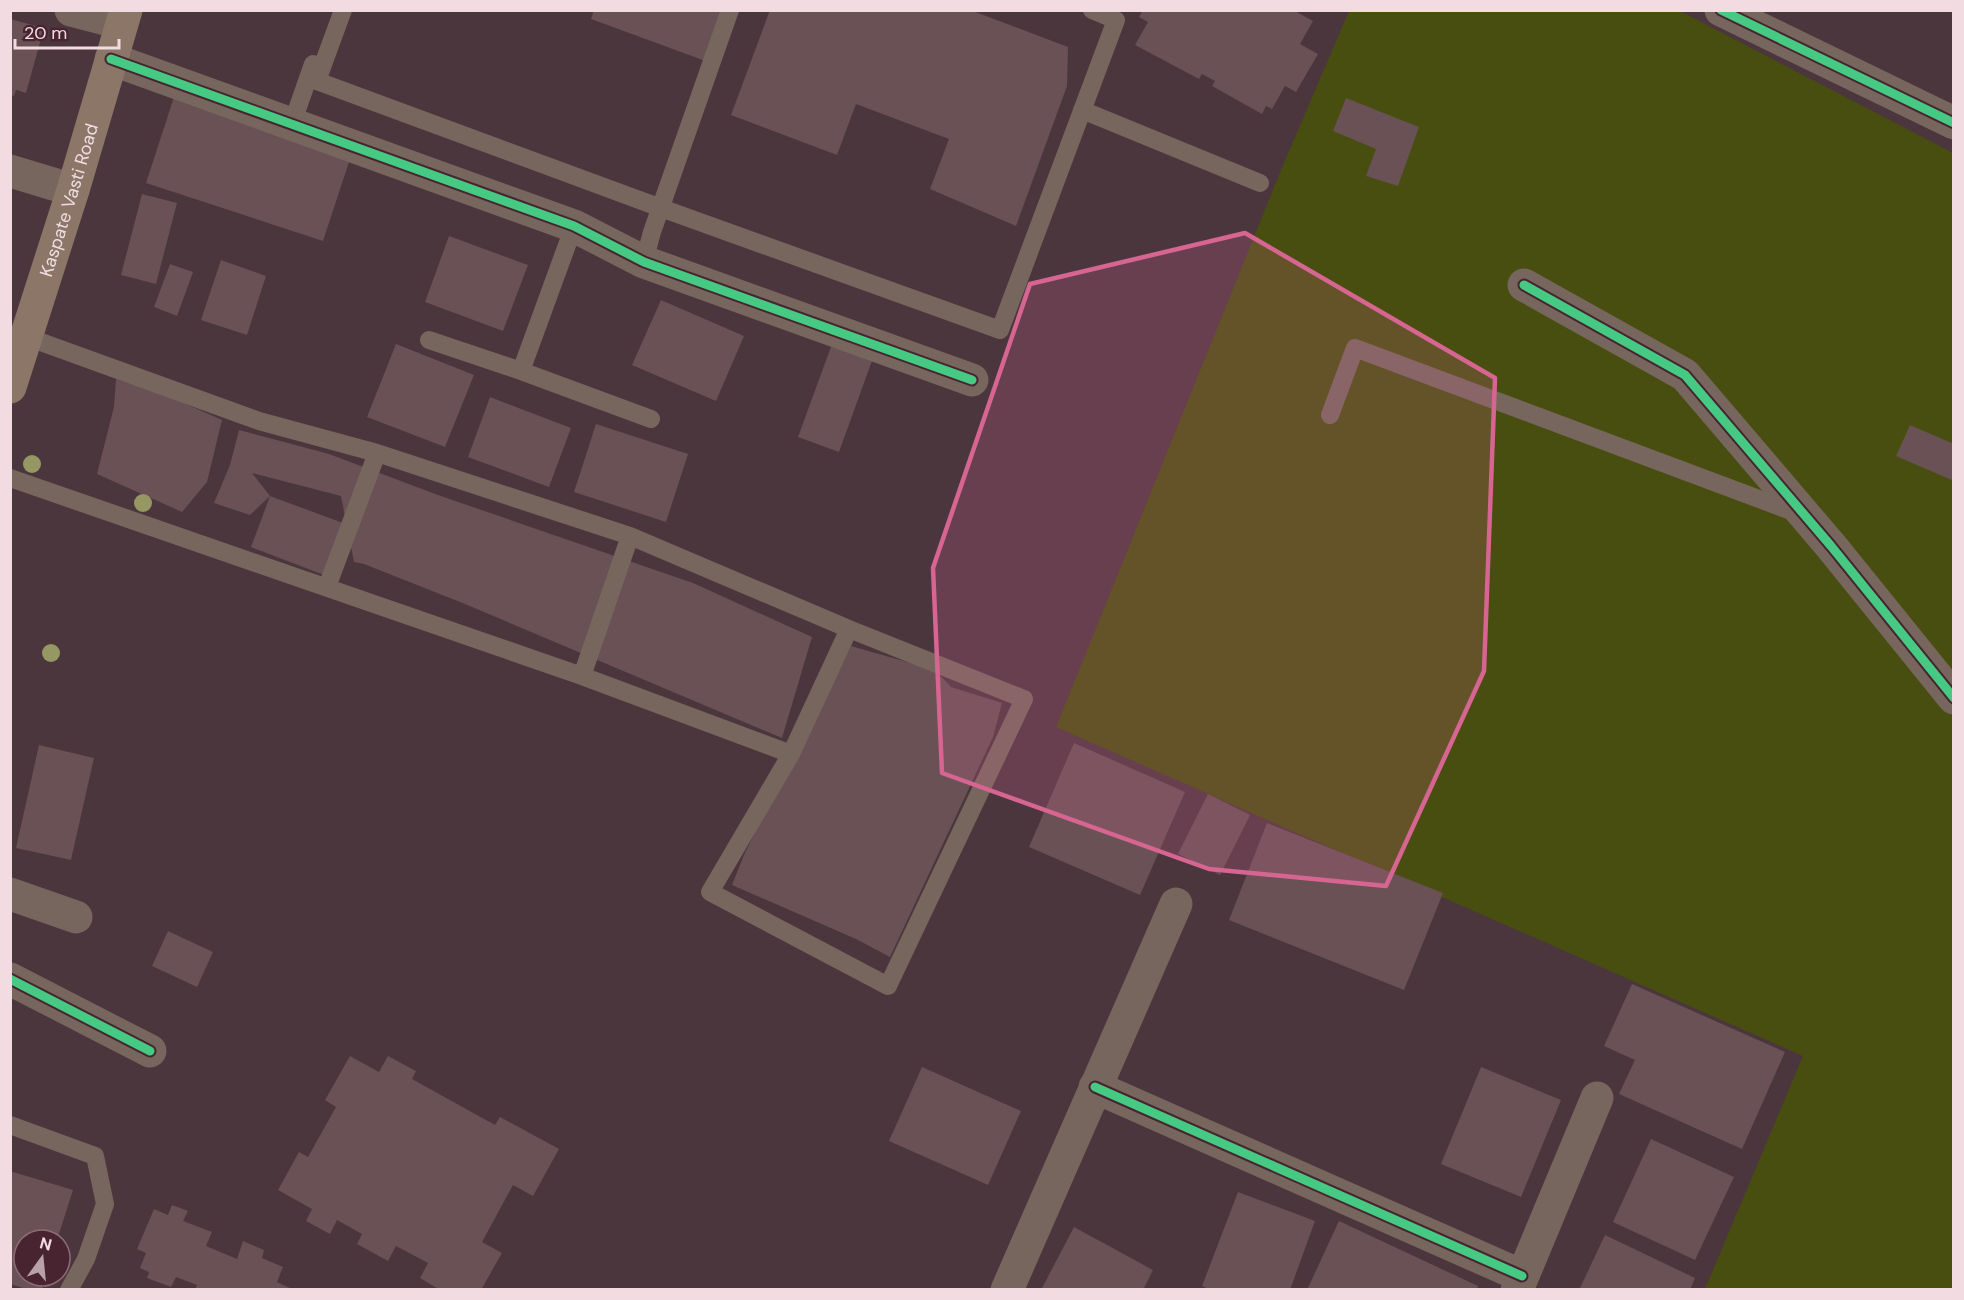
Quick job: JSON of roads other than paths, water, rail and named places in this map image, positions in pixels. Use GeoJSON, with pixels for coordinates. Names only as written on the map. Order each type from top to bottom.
{"type":"FeatureCollection","features":[{"type":"Feature","properties":{"kind":"main road","name":"Kaspate Vasti Road"},"geometry":{"type":"LineString","coordinates":[[10,387],[73,190],[123,17]]}},
{"type":"Feature","properties":{"kind":"street"},"geometry":{"type":"LineString","coordinates":[[71,10],[123,17]]}},
{"type":"Feature","properties":{"kind":"street"},"geometry":{"type":"LineString","coordinates":[[1721,10],[1953,123]]}},
{"type":"Feature","properties":{"kind":"street"},"geometry":{"type":"LineString","coordinates":[[111,59],[574,226],[644,262],[972,380]]}},
{"type":"Feature","properties":{"kind":"street"},"geometry":{"type":"LineString","coordinates":[[10,171],[73,190]]}},
{"type":"Feature","properties":{"kind":"street"},"geometry":{"type":"LineString","coordinates":[[1524,285],[1686,375],[1953,698]]}},
{"type":"Feature","properties":{"kind":"street"},"geometry":{"type":"LineString","coordinates":[[10,894],[76,917]]}},
{"type":"Feature","properties":{"kind":"street"},"geometry":{"type":"LineString","coordinates":[[1007,1290],[1176,904]]}},
{"type":"Feature","properties":{"kind":"street"},"geometry":{"type":"LineString","coordinates":[[10,979],[150,1052]]}},
{"type":"Feature","properties":{"kind":"street"},"geometry":{"type":"LineString","coordinates":[[1095,1087],[1519,1283],[1597,1098]]}},
{"type":"Feature","properties":{"kind":"lane"},"geometry":{"type":"LineString","coordinates":[[292,124],[332,10]]}},
{"type":"Feature","properties":{"kind":"lane"},"geometry":{"type":"LineString","coordinates":[[343,10],[317,81],[1000,330],[1116,20],[1092,10]]}},
{"type":"Feature","properties":{"kind":"lane"},"geometry":{"type":"LineString","coordinates":[[644,262],[730,10]]}},
{"type":"Feature","properties":{"kind":"lane"},"geometry":{"type":"LineString","coordinates":[[1082,110],[1260,183]]}},
{"type":"Feature","properties":{"kind":"lane"},"geometry":{"type":"LineString","coordinates":[[521,371],[574,226]]}},
{"type":"Feature","properties":{"kind":"lane"},"geometry":{"type":"LineString","coordinates":[[27,337],[259,421],[377,453],[630,536],[849,629],[1024,699],[888,986],[710,892],[791,754],[849,629]]}},
{"type":"Feature","properties":{"kind":"lane"},"geometry":{"type":"LineString","coordinates":[[429,339],[651,419]]}},
{"type":"Feature","properties":{"kind":"lane"},"geometry":{"type":"LineString","coordinates":[[1330,415],[1355,348],[1804,515]]}},
{"type":"Feature","properties":{"kind":"lane"},"geometry":{"type":"LineString","coordinates":[[327,587],[377,453]]}},
{"type":"Feature","properties":{"kind":"lane"},"geometry":{"type":"LineString","coordinates":[[10,478],[582,676],[791,754]]}},
{"type":"Feature","properties":{"kind":"lane"},"geometry":{"type":"LineString","coordinates":[[582,676],[630,536]]}},
{"type":"Feature","properties":{"kind":"lane"},"geometry":{"type":"LineString","coordinates":[[10,1125],[96,1156],[105,1204],[86,1259],[69,1290]]}}]}
